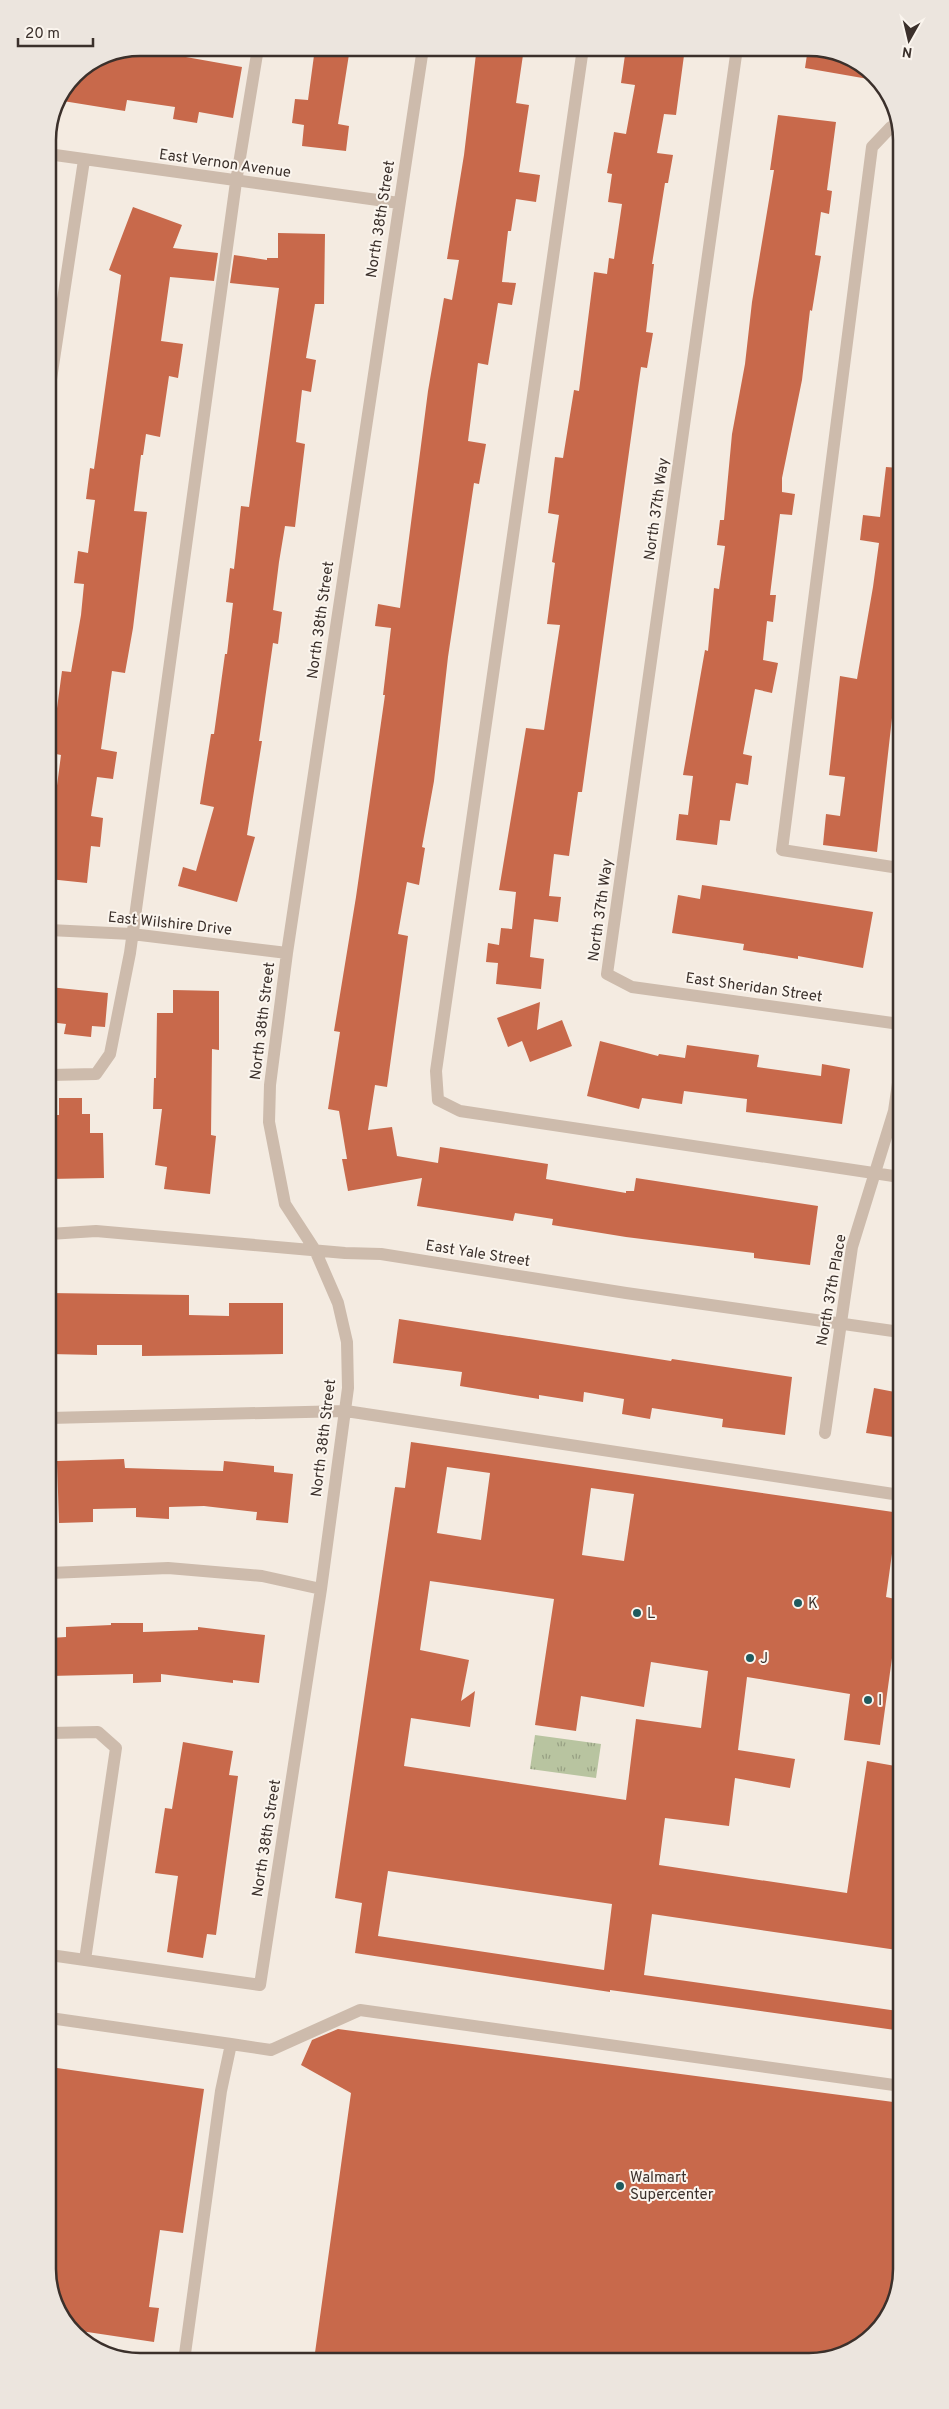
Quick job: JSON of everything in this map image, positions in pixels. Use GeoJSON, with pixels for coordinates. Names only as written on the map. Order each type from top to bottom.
{"type":"FeatureCollection","features":[{"type":"Feature","properties":{"kind":"street"},"geometry":{"type":"LineString","coordinates":[[56,1075],[96,1074],[110,1054],[132,934],[236,182],[257,56]]}},
{"type":"Feature","properties":{"kind":"street","name":"North 38th Street"},"geometry":{"type":"LineString","coordinates":[[85,1960],[260,1985],[321,1588],[348,1388],[347,1342],[338,1303],[315,1250],[285,1204],[269,1122],[270,1085],[287,953],[422,56]]}},
{"type":"Feature","properties":{"kind":"street"},"geometry":{"type":"LineString","coordinates":[[582,56],[436,1071],[438,1100],[460,1111],[893,1175]]}},
{"type":"Feature","properties":{"kind":"street","name":"North 37th Way"},"geometry":{"type":"LineString","coordinates":[[607,974],[736,56]]}},
{"type":"Feature","properties":{"kind":"street"},"geometry":{"type":"LineString","coordinates":[[892,127],[872,147],[782,850],[893,867]]}},
{"type":"Feature","properties":{"kind":"street","name":"East Vernon Avenue"},"geometry":{"type":"LineString","coordinates":[[56,155],[236,182],[399,203]]}},
{"type":"Feature","properties":{"kind":"street"},"geometry":{"type":"LineString","coordinates":[[56,346],[84,160]]}},
{"type":"Feature","properties":{"kind":"street","name":"East Wilshire Drive"},"geometry":{"type":"LineString","coordinates":[[56,930],[132,934],[287,953]]}},
{"type":"Feature","properties":{"kind":"street","name":"East Sheridan Street"},"geometry":{"type":"LineString","coordinates":[[607,974],[632,987],[893,1023]]}},
{"type":"Feature","properties":{"kind":"street","name":"North 37th Place"},"geometry":{"type":"LineString","coordinates":[[825,1433],[852,1247],[893,1115]]}},
{"type":"Feature","properties":{"kind":"street","name":"East Yale Street"},"geometry":{"type":"LineString","coordinates":[[56,1234],[96,1231],[381,1254],[626,1293],[893,1331]]}},
{"type":"Feature","properties":{"kind":"street"},"geometry":{"type":"LineString","coordinates":[[56,1418],[346,1411],[893,1493]]}},
{"type":"Feature","properties":{"kind":"street"},"geometry":{"type":"LineString","coordinates":[[56,1573],[168,1568],[262,1576],[321,1588]]}},
{"type":"Feature","properties":{"kind":"street"},"geometry":{"type":"LineString","coordinates":[[56,1732],[98,1732],[116,1748],[85,1960],[56,1956]]}},
{"type":"Feature","properties":{"kind":"street"},"geometry":{"type":"LineString","coordinates":[[56,2019],[271,2050],[360,2010],[893,2085]]}},
{"type":"Feature","properties":{"kind":"street"},"geometry":{"type":"LineString","coordinates":[[185,2353],[220,2091],[231,2044]]}},
{"type":"Feature","properties":{"kind":"green space"},"geometry":{"type":"Polygon","coordinates":[[[535,1735],[601,1744],[596,1778],[530,1769],[535,1735]]]}},
{"type":"Feature","properties":{"kind":"building"},"geometry":{"type":"Polygon","coordinates":[[[180,56],[242,67],[233,118],[199,112],[197,123],[173,119],[175,107],[127,100],[125,111],[66,101],[70,93],[93,70],[124,58],[180,56]]]}},
{"type":"Feature","properties":{"kind":"building"},"geometry":{"type":"Polygon","coordinates":[[[314,56],[349,56],[338,124],[349,126],[346,151],[302,146],[304,125],[292,123],[295,99],[308,100],[314,56]]]}},
{"type":"Feature","properties":{"kind":"building"},"geometry":{"type":"Polygon","coordinates":[[[476,56],[523,56],[516,103],[529,105],[519,172],[540,175],[536,202],[516,199],[511,231],[508,231],[502,282],[516,283],[512,305],[498,303],[488,365],[478,363],[468,441],[486,444],[479,484],[474,483],[448,657],[434,781],[422,847],[425,848],[419,885],[407,882],[398,934],[408,936],[387,1087],[375,1085],[368,1130],[392,1127],[397,1156],[438,1163],[440,1147],[548,1164],[546,1179],[626,1193],[626,1191],[634,1191],[636,1178],[818,1206],[810,1265],[754,1258],[754,1253],[626,1237],[552,1225],[553,1219],[515,1213],[513,1221],[417,1206],[422,1178],[348,1191],[342,1159],[347,1159],[339,1111],[328,1109],[340,1032],[334,1031],[356,897],[385,695],[383,695],[391,628],[375,626],[378,604],[400,608],[428,391],[444,298],[452,300],[459,260],[447,259],[464,155],[476,56]]]}},
{"type":"Feature","properties":{"kind":"building"},"geometry":{"type":"Polygon","coordinates":[[[625,56],[684,56],[676,115],[664,114],[657,153],[673,155],[668,183],[665,183],[652,264],[654,264],[646,332],[653,333],[647,368],[641,367],[582,792],[578,792],[569,856],[554,854],[549,896],[561,897],[558,922],[534,919],[530,957],[544,959],[541,989],[496,984],[498,963],[486,962],[488,943],[499,945],[501,928],[512,929],[516,892],[499,890],[526,728],[544,730],[560,625],[547,624],[555,563],[552,562],[559,515],[548,513],[555,457],[563,458],[574,390],[579,391],[594,272],[607,274],[609,258],[614,259],[622,204],[608,202],[612,174],[607,173],[614,132],[626,134],[635,85],[621,83],[625,56]]]}},
{"type":"Feature","properties":{"kind":"building"},"geometry":{"type":"Polygon","coordinates":[[[807,56],[815,56],[831,59],[851,67],[865,78],[805,68],[807,56]]]}},
{"type":"Feature","properties":{"kind":"building"},"geometry":{"type":"Polygon","coordinates":[[[778,115],[836,122],[827,190],[832,191],[829,214],[821,212],[815,255],[821,256],[812,311],[810,310],[802,380],[782,478],[782,492],[795,494],[792,515],[780,514],[770,595],[776,595],[773,622],[767,621],[763,660],[778,663],[772,693],[755,689],[743,754],[752,756],[748,785],[736,783],[730,821],[720,820],[717,845],[676,840],[679,814],[688,815],[693,776],[683,775],[705,650],[708,651],[714,588],[719,589],[725,546],[717,545],[720,520],[724,520],[732,434],[745,364],[752,302],[774,170],[770,170],[778,115]]]}},
{"type":"Feature","properties":{"kind":"building"},"geometry":{"type":"Polygon","coordinates":[[[133,207],[182,225],[173,248],[218,253],[214,281],[170,277],[161,341],[183,344],[178,378],[169,376],[160,437],[146,434],[143,455],[141,455],[134,511],[147,512],[133,628],[125,673],[112,671],[101,749],[117,752],[113,779],[97,777],[91,816],[103,818],[100,847],[91,846],[87,883],[56,880],[56,793],[61,755],[56,754],[56,716],[62,671],[71,672],[81,615],[84,584],[74,583],[78,551],[88,553],[95,500],[86,499],[90,468],[94,469],[121,275],[109,270],[133,207]]]}},
{"type":"Feature","properties":{"kind":"building"},"geometry":{"type":"Polygon","coordinates":[[[278,233],[325,234],[324,304],[315,304],[306,358],[316,360],[311,392],[302,390],[296,442],[305,444],[295,527],[285,526],[279,562],[273,610],[282,612],[278,644],[273,643],[259,741],[262,741],[247,835],[255,837],[237,902],[178,886],[183,867],[196,871],[214,807],[200,804],[211,734],[214,734],[225,654],[227,654],[233,603],[226,602],[230,568],[234,569],[241,506],[249,507],[279,288],[230,283],[234,255],[267,260],[267,258],[278,258],[278,233]]]}},
{"type":"Feature","properties":{"kind":"building"},"geometry":{"type":"Polygon","coordinates":[[[886,467],[893,468],[893,718],[877,852],[823,845],[826,814],[840,816],[845,777],[829,775],[840,676],[857,679],[879,543],[860,540],[863,515],[880,517],[886,467]]]}},
{"type":"Feature","properties":{"kind":"building"},"geometry":{"type":"Polygon","coordinates":[[[702,885],[873,912],[863,968],[798,956],[798,959],[743,950],[744,944],[672,933],[678,895],[700,899],[702,885]]]}},
{"type":"Feature","properties":{"kind":"building"},"geometry":{"type":"Polygon","coordinates":[[[56,988],[108,993],[105,1027],[92,1026],[91,1037],[64,1034],[66,1024],[56,1023],[56,988]]]}},
{"type":"Feature","properties":{"kind":"building"},"geometry":{"type":"Polygon","coordinates":[[[173,990],[219,991],[219,1050],[212,1049],[211,1135],[216,1136],[210,1194],[164,1189],[167,1167],[155,1165],[162,1109],[153,1109],[154,1078],[156,1078],[157,1013],[173,1013],[173,990]]]}},
{"type":"Feature","properties":{"kind":"building"},"geometry":{"type":"Polygon","coordinates":[[[540,1002],[537,1030],[562,1020],[572,1046],[530,1062],[522,1041],[508,1047],[497,1018],[540,1002]]]}},
{"type":"Feature","properties":{"kind":"building"},"geometry":{"type":"Polygon","coordinates":[[[600,1041],[658,1056],[659,1054],[685,1058],[687,1045],[759,1055],[757,1067],[821,1076],[822,1064],[850,1069],[842,1124],[746,1112],[747,1099],[684,1091],[682,1104],[642,1098],[639,1109],[587,1096],[600,1041]]]}},
{"type":"Feature","properties":{"kind":"building"},"geometry":{"type":"Polygon","coordinates":[[[59,1098],[82,1098],[82,1114],[90,1114],[90,1133],[103,1133],[104,1178],[56,1179],[56,1115],[59,1115],[59,1098]]]}},
{"type":"Feature","properties":{"kind":"building"},"geometry":{"type":"Polygon","coordinates":[[[56,1293],[189,1295],[189,1315],[229,1316],[229,1303],[283,1303],[283,1354],[142,1356],[142,1345],[97,1345],[97,1355],[56,1354],[56,1293]]]}},
{"type":"Feature","properties":{"kind":"building"},"geometry":{"type":"Polygon","coordinates":[[[399,1319],[671,1361],[672,1359],[792,1377],[785,1435],[722,1427],[723,1419],[652,1408],[650,1419],[622,1414],[624,1399],[584,1392],[583,1402],[539,1395],[539,1399],[460,1386],[462,1372],[393,1363],[399,1319]]]}},
{"type":"Feature","properties":{"kind":"building"},"geometry":{"type":"Polygon","coordinates":[[[874,1388],[893,1392],[893,1437],[866,1433],[874,1388]]]}},
{"type":"Feature","properties":{"kind":"building"},"geometry":{"type":"Polygon","coordinates":[[[411,1442],[893,1512],[893,1546],[886,1597],[893,1598],[893,1651],[880,1745],[844,1740],[850,1694],[747,1677],[738,1750],[795,1759],[790,1788],[735,1778],[729,1826],[665,1818],[659,1865],[847,1893],[867,1761],[893,1766],[893,1949],[652,1914],[644,1975],[893,2010],[893,2030],[610,1990],[610,1992],[355,1953],[362,1903],[335,1898],[395,1487],[405,1488],[411,1442]],[[447,1467],[437,1533],[481,1540],[490,1473],[447,1467]],[[591,1488],[582,1555],[624,1561],[634,1494],[591,1488]],[[430,1581],[420,1650],[469,1660],[461,1701],[475,1691],[470,1727],[411,1718],[404,1766],[626,1800],[636,1719],[701,1728],[708,1671],[651,1662],[644,1707],[581,1696],[576,1731],[535,1725],[554,1599],[430,1581]],[[388,1871],[378,1936],[604,1970],[612,1904],[388,1871]]]}},
{"type":"Feature","properties":{"kind":"building"},"geometry":{"type":"Polygon","coordinates":[[[124,1459],[125,1468],[223,1471],[224,1461],[274,1466],[274,1472],[293,1474],[288,1523],[256,1520],[257,1512],[204,1506],[169,1507],[169,1519],[136,1517],[136,1508],[93,1509],[93,1522],[59,1523],[57,1461],[124,1459]]]}},
{"type":"Feature","properties":{"kind":"building"},"geometry":{"type":"Polygon","coordinates":[[[111,1623],[143,1623],[143,1632],[198,1630],[198,1627],[265,1635],[259,1683],[233,1680],[233,1683],[161,1674],[161,1682],[133,1683],[133,1674],[56,1676],[56,1638],[66,1637],[66,1627],[111,1625],[111,1623]]]}},
{"type":"Feature","properties":{"kind":"building"},"geometry":{"type":"Polygon","coordinates":[[[183,1742],[233,1751],[229,1775],[238,1776],[216,1935],[207,1934],[203,1958],[167,1952],[178,1876],[155,1873],[165,1808],[172,1809],[183,1742]]]}},
{"type":"Feature","properties":{"kind":"building","name":"Walmart Supercenter"},"geometry":{"type":"Polygon","coordinates":[[[338,2029],[893,2102],[893,2269],[892,2280],[884,2306],[875,2320],[856,2339],[831,2350],[809,2353],[315,2353],[351,2093],[301,2065],[312,2040],[338,2029]]]}},
{"type":"Feature","properties":{"kind":"building"},"geometry":{"type":"Polygon","coordinates":[[[56,2068],[204,2089],[183,2233],[160,2230],[149,2307],[159,2308],[154,2342],[85,2332],[67,2311],[59,2291],[56,2269],[56,2068]]]}},
{"type":"Feature","properties":{"kind":"place","name":"K"},"geometry":{"type":"Point","coordinates":[798,1603]}},
{"type":"Feature","properties":{"kind":"place","name":"L"},"geometry":{"type":"Point","coordinates":[637,1613]}},
{"type":"Feature","properties":{"kind":"place","name":"J"},"geometry":{"type":"Point","coordinates":[750,1658]}},
{"type":"Feature","properties":{"kind":"place","name":"I"},"geometry":{"type":"Point","coordinates":[868,1700]}},
{"type":"Feature","properties":{"kind":"place","name":"Walmart Supercenter"},"geometry":{"type":"Point","coordinates":[620,2186]}}]}
